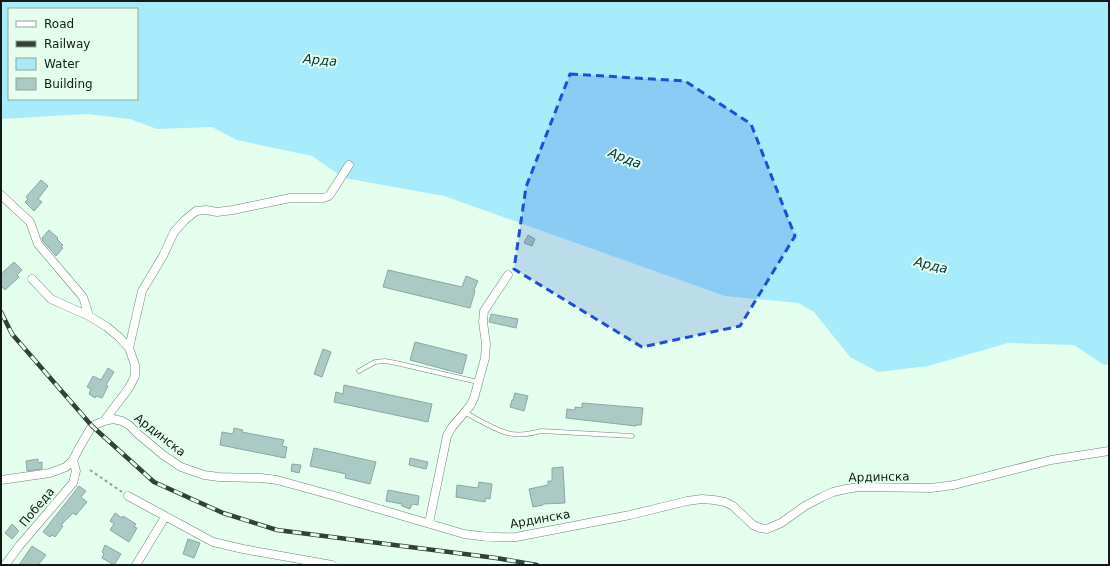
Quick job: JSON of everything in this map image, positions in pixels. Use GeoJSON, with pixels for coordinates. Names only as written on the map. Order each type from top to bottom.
{"type":"FeatureCollection","features":[{"type":"Feature","properties":{"kind":"street"},"geometry":{"type":"LineString","coordinates":[[129,348],[142,291],[163,256],[174,232],[185,220],[196,211],[206,210],[217,212],[290,198],[323,198],[329,196],[349,165]]}},
{"type":"Feature","properties":{"kind":"street"},"geometry":{"type":"LineString","coordinates":[[1,195],[30,222],[38,244],[83,297],[89,316]]}},
{"type":"Feature","properties":{"kind":"street"},"geometry":{"type":"LineString","coordinates":[[429,523],[447,436],[452,427],[470,406],[474,398],[485,358],[486,344],[483,322],[484,311],[508,275]]}},
{"type":"Feature","properties":{"kind":"street"},"geometry":{"type":"LineString","coordinates":[[1,480],[50,474],[66,467],[73,460],[92,426],[104,421],[129,388],[135,376],[135,365],[129,348],[119,337],[89,316],[51,299],[32,279]]}},
{"type":"Feature","properties":{"kind":"street","name":"Ардинска"},"geometry":{"type":"LineString","coordinates":[[104,421],[114,419],[122,421],[129,425],[163,455],[181,467],[204,475],[277,480],[464,534],[500,538],[623,516],[686,501],[702,499],[725,502],[733,506],[753,525],[767,529],[781,524],[805,506],[833,492],[859,487],[917,489],[954,485],[1051,460],[1109,450]]}},
{"type":"Feature","properties":{"kind":"street","name":"Победа"},"geometry":{"type":"LineString","coordinates":[[5,565],[73,483],[76,471],[73,460]]}},
{"type":"Feature","properties":{"kind":"street"},"geometry":{"type":"LineString","coordinates":[[128,496],[213,542],[332,565]]}},
{"type":"Feature","properties":{"kind":"street"},"geometry":{"type":"LineString","coordinates":[[136,565],[166,516]]}},
{"type":"Feature","properties":{"kind":"lane"},"geometry":{"type":"LineString","coordinates":[[360,371],[375,362],[385,361],[478,382]]}},
{"type":"Feature","properties":{"kind":"lane"},"geometry":{"type":"LineString","coordinates":[[464,412],[507,433],[530,434],[541,431],[632,436]]}},
{"type":"Feature","properties":{"kind":"path"},"geometry":{"type":"LineString","coordinates":[[90,470],[128,496]]}},
{"type":"Feature","properties":{"kind":"highlighted area"},"geometry":{"type":"Polygon","coordinates":[[[570,74],[685,81],[751,124],[795,236],[740,326],[642,347],[514,269],[526,187],[570,74]]]}},
{"type":"Feature","properties":{"kind":"water","name":"Арда"},"geometry":{"type":"Polygon","coordinates":[[[1,1],[1109,1],[1109,364],[1104,365],[1074,345],[1008,343],[928,366],[878,372],[850,357],[814,312],[798,303],[725,296],[444,196],[344,178],[312,156],[237,140],[212,127],[157,129],[130,119],[87,114],[1,119],[1,1]]]}},
{"type":"Feature","properties":{"kind":"building"},"geometry":{"type":"Polygon","coordinates":[[[41,180],[48,186],[38,199],[42,202],[34,211],[25,202],[28,199],[26,197],[41,180]]]}},
{"type":"Feature","properties":{"kind":"building"},"geometry":{"type":"Polygon","coordinates":[[[49,230],[63,245],[61,247],[63,248],[56,256],[42,238],[49,230]]]}},
{"type":"Feature","properties":{"kind":"building"},"geometry":{"type":"Polygon","coordinates":[[[528,235],[535,239],[532,246],[524,243],[528,235]]]}},
{"type":"Feature","properties":{"kind":"building"},"geometry":{"type":"Polygon","coordinates":[[[14,262],[22,270],[17,275],[19,277],[5,290],[1,286],[1,274],[14,262]]]}},
{"type":"Feature","properties":{"kind":"building"},"geometry":{"type":"Polygon","coordinates":[[[388,270],[462,287],[466,276],[478,281],[474,290],[470,308],[383,287],[388,270]]]}},
{"type":"Feature","properties":{"kind":"building"},"geometry":{"type":"Polygon","coordinates":[[[491,314],[518,319],[516,328],[489,322],[491,314]]]}},
{"type":"Feature","properties":{"kind":"building"},"geometry":{"type":"Polygon","coordinates":[[[415,342],[467,355],[462,374],[410,360],[415,342]]]}},
{"type":"Feature","properties":{"kind":"building"},"geometry":{"type":"Polygon","coordinates":[[[323,349],[331,352],[322,377],[314,374],[323,349]]]}},
{"type":"Feature","properties":{"kind":"building"},"geometry":{"type":"Polygon","coordinates":[[[108,368],[114,372],[106,385],[108,386],[102,398],[96,396],[95,398],[89,394],[91,389],[87,387],[93,376],[101,380],[108,368]]]}},
{"type":"Feature","properties":{"kind":"building"},"geometry":{"type":"Polygon","coordinates":[[[344,385],[432,404],[428,422],[334,402],[336,392],[343,394],[344,385]]]}},
{"type":"Feature","properties":{"kind":"building"},"geometry":{"type":"Polygon","coordinates":[[[515,393],[528,396],[524,411],[510,407],[515,393]]]}},
{"type":"Feature","properties":{"kind":"building"},"geometry":{"type":"Polygon","coordinates":[[[582,403],[643,408],[641,425],[636,426],[566,418],[567,409],[575,410],[575,407],[582,408],[582,403]]]}},
{"type":"Feature","properties":{"kind":"building"},"geometry":{"type":"Polygon","coordinates":[[[234,428],[243,430],[242,432],[284,440],[282,446],[287,447],[285,458],[220,445],[222,432],[233,434],[234,428]]]}},
{"type":"Feature","properties":{"kind":"building"},"geometry":{"type":"Polygon","coordinates":[[[314,448],[376,462],[370,484],[345,478],[346,474],[310,466],[314,448]]]}},
{"type":"Feature","properties":{"kind":"building"},"geometry":{"type":"Polygon","coordinates":[[[410,458],[428,462],[426,469],[409,465],[410,458]]]}},
{"type":"Feature","properties":{"kind":"building"},"geometry":{"type":"Polygon","coordinates":[[[38,459],[38,463],[42,462],[42,469],[27,471],[26,461],[38,459]]]}},
{"type":"Feature","properties":{"kind":"building"},"geometry":{"type":"Polygon","coordinates":[[[292,464],[301,465],[299,473],[291,471],[292,464]]]}},
{"type":"Feature","properties":{"kind":"building"},"geometry":{"type":"Polygon","coordinates":[[[563,467],[565,503],[543,504],[533,507],[529,489],[548,485],[548,481],[552,481],[552,468],[563,467]]]}},
{"type":"Feature","properties":{"kind":"building"},"geometry":{"type":"Polygon","coordinates":[[[479,482],[492,484],[490,499],[486,498],[485,502],[456,497],[457,485],[478,488],[479,482]]]}},
{"type":"Feature","properties":{"kind":"building"},"geometry":{"type":"Polygon","coordinates":[[[79,486],[86,491],[81,497],[87,502],[76,515],[73,513],[61,525],[63,526],[55,537],[52,535],[50,537],[43,532],[79,486]]]}},
{"type":"Feature","properties":{"kind":"building"},"geometry":{"type":"Polygon","coordinates":[[[388,490],[419,496],[418,505],[412,504],[410,509],[402,506],[402,504],[386,501],[388,490]]]}},
{"type":"Feature","properties":{"kind":"building"},"geometry":{"type":"Polygon","coordinates":[[[115,513],[136,524],[134,527],[137,528],[129,542],[110,530],[114,524],[110,521],[115,513]]]}},
{"type":"Feature","properties":{"kind":"building"},"geometry":{"type":"Polygon","coordinates":[[[12,524],[19,531],[12,539],[5,533],[12,524]]]}},
{"type":"Feature","properties":{"kind":"building"},"geometry":{"type":"Polygon","coordinates":[[[188,539],[200,543],[194,558],[183,554],[188,539]]]}},
{"type":"Feature","properties":{"kind":"building"},"geometry":{"type":"Polygon","coordinates":[[[105,545],[121,554],[114,565],[102,558],[104,554],[102,552],[105,545]]]}},
{"type":"Feature","properties":{"kind":"building"},"geometry":{"type":"Polygon","coordinates":[[[32,546],[46,555],[38,565],[19,565],[32,546]]]}},
{"type":"Feature","properties":{"kind":"railway"},"geometry":{"type":"LineString","coordinates":[[1,312],[12,334],[92,426],[154,482],[223,513],[277,530],[496,558],[537,565]]}}]}
